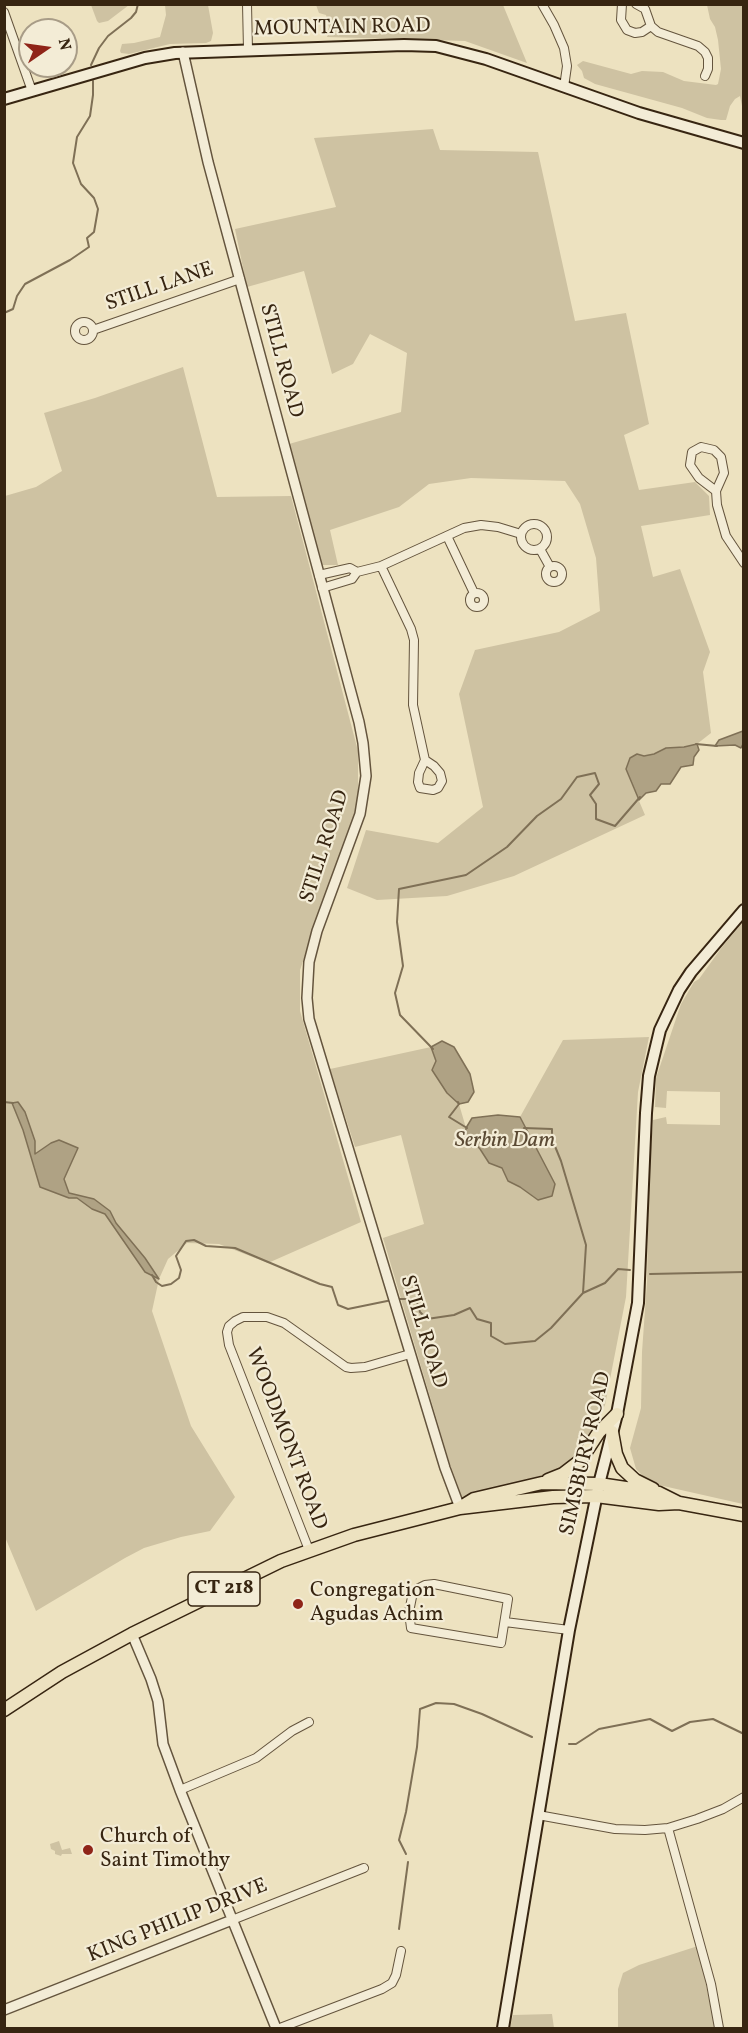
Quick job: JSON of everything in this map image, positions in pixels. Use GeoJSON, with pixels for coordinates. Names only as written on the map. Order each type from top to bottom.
{"type":"FeatureCollection","features":[{"type":"Feature","properties":{"kind":"main road","name":"MOUNTAIN ROAD"},"geometry":{"type":"LineString","coordinates":[[4,99],[145,58],[183,52],[436,46],[486,58],[639,113],[744,142]]}},
{"type":"Feature","properties":{"kind":"main road","name":"SIMSBURY ROAD"},"geometry":{"type":"LineString","coordinates":[[503,2028],[569,1630],[598,1490],[617,1414],[638,1303],[649,1076],[657,1042],[669,1008],[679,990],[691,972],[744,910]]}},
{"type":"Feature","properties":{"kind":"main road"},"geometry":{"type":"LineString","coordinates":[[542,1483],[563,1474],[580,1461],[599,1432],[617,1414]]}},
{"type":"Feature","properties":{"kind":"main road"},"geometry":{"type":"LineString","coordinates":[[612,1432],[616,1454],[622,1468],[635,1480],[659,1493]]}},
{"type":"Feature","properties":{"kind":"main road","name":"CT 218"},"geometry":{"type":"LineString","coordinates":[[460,1508],[474,1499],[542,1483],[598,1490],[659,1493],[679,1503]]}},
{"type":"Feature","properties":{"kind":"main road","name":"CT 218"},"geometry":{"type":"LineString","coordinates":[[5,1707],[62,1672],[132,1634],[257,1572],[309,1550],[354,1535],[460,1508],[598,1490],[659,1504],[679,1503],[744,1515]]}},
{"type":"Feature","properties":{"kind":"street"},"geometry":{"type":"LineString","coordinates":[[247,4],[248,50]]}},
{"type":"Feature","properties":{"kind":"street"},"geometry":{"type":"LineString","coordinates":[[542,4],[564,48],[567,66],[564,87]]}},
{"type":"Feature","properties":{"kind":"street"},"geometry":{"type":"LineString","coordinates":[[622,4],[621,20],[627,30],[642,33],[651,26]]}},
{"type":"Feature","properties":{"kind":"street"},"geometry":{"type":"LineString","coordinates":[[636,4],[645,9],[651,26],[658,32],[698,46],[705,52],[708,58],[708,69],[705,76]]}},
{"type":"Feature","properties":{"kind":"street"},"geometry":{"type":"LineString","coordinates":[[4,12],[32,91]]}},
{"type":"Feature","properties":{"kind":"street","name":"STILL ROAD"},"geometry":{"type":"LineString","coordinates":[[183,52],[208,162],[359,722],[365,758],[364,797],[357,826],[313,944],[309,962],[307,998],[315,1042],[445,1468],[460,1508]]}},
{"type":"Feature","properties":{"kind":"street","name":"STILL LANE"},"geometry":{"type":"LineString","coordinates":[[93,330],[240,279]]}},
{"type":"Feature","properties":{"kind":"street"},"geometry":{"type":"LineString","coordinates":[[716,491],[699,478],[690,465],[692,452],[701,447],[714,450],[721,458],[724,473],[716,491],[717,505],[726,536],[744,563]]}},
{"type":"Feature","properties":{"kind":"street"},"geometry":{"type":"LineString","coordinates":[[322,588],[352,579],[357,572],[381,566],[465,528],[481,525],[521,534]]}},
{"type":"Feature","properties":{"kind":"street"},"geometry":{"type":"LineString","coordinates":[[537,525],[542,527],[546,541],[540,549],[526,548],[521,534],[527,526],[537,525]]}},
{"type":"Feature","properties":{"kind":"street"},"geometry":{"type":"LineString","coordinates":[[447,536],[474,593]]}},
{"type":"Feature","properties":{"kind":"street"},"geometry":{"type":"LineString","coordinates":[[540,549],[550,567]]}},
{"type":"Feature","properties":{"kind":"street"},"geometry":{"type":"LineString","coordinates":[[381,566],[414,640],[413,705],[425,760]]}},
{"type":"Feature","properties":{"kind":"street"},"geometry":{"type":"LineString","coordinates":[[319,574],[350,568],[357,572]]}},
{"type":"Feature","properties":{"kind":"street","name":"WOODMONT ROAD"},"geometry":{"type":"LineString","coordinates":[[309,1550],[229,1345],[227,1332],[229,1326],[243,1317],[267,1317],[284,1323],[351,1368],[365,1367],[410,1354]]}},
{"type":"Feature","properties":{"kind":"street"},"geometry":{"type":"LineString","coordinates":[[434,1584],[508,1599],[505,1622],[501,1643],[411,1628],[409,1612],[412,1597],[417,1588],[434,1584]]}},
{"type":"Feature","properties":{"kind":"street"},"geometry":{"type":"LineString","coordinates":[[505,1622],[569,1630]]}},
{"type":"Feature","properties":{"kind":"street"},"geometry":{"type":"LineString","coordinates":[[132,1634],[158,1701],[164,1744],[180,1790],[278,2028],[382,1989],[392,1983],[401,1951]]}},
{"type":"Feature","properties":{"kind":"street"},"geometry":{"type":"LineString","coordinates":[[180,1790],[256,1758],[292,1731],[309,1722]]}},
{"type":"Feature","properties":{"kind":"street"},"geometry":{"type":"LineString","coordinates":[[538,1815],[615,1829],[668,1828],[723,1809],[744,1797]]}},
{"type":"Feature","properties":{"kind":"street"},"geometry":{"type":"LineString","coordinates":[[668,1828],[711,1984],[719,2028]]}},
{"type":"Feature","properties":{"kind":"street","name":"KING PHILIP DRIVE"},"geometry":{"type":"LineString","coordinates":[[4,2010],[364,1868]]}},
{"type":"Feature","properties":{"kind":"shaded area"},"geometry":{"type":"Polygon","coordinates":[[[91,4],[129,5],[108,21],[99,23],[91,4]]]}},
{"type":"Feature","properties":{"kind":"shaded area"},"geometry":{"type":"Polygon","coordinates":[[[165,5],[208,5],[213,33],[211,41],[170,44],[129,54],[121,53],[122,44],[160,37],[166,15],[165,5]]]}},
{"type":"Feature","properties":{"kind":"shaded area"},"geometry":{"type":"Polygon","coordinates":[[[316,5],[503,5],[527,63],[465,41],[327,37],[329,27],[326,15],[319,13],[316,5]]]}},
{"type":"Feature","properties":{"kind":"shaded area"},"geometry":{"type":"Polygon","coordinates":[[[707,5],[743,5],[743,111],[740,96],[730,106],[726,120],[707,118],[682,108],[595,84],[584,78],[577,65],[583,61],[631,74],[642,71],[663,72],[684,81],[716,85],[721,69],[718,40],[707,5]]]}},
{"type":"Feature","properties":{"kind":"shaded area"},"geometry":{"type":"Polygon","coordinates":[[[433,129],[440,150],[538,152],[575,321],[626,313],[649,424],[624,435],[639,490],[695,482],[709,496],[710,515],[641,526],[653,577],[680,569],[710,652],[703,672],[711,733],[697,744],[666,748],[643,756],[631,782],[645,815],[514,876],[447,896],[377,900],[347,888],[366,830],[438,843],[483,807],[459,694],[475,650],[559,632],[600,611],[596,558],[580,504],[565,481],[471,478],[429,484],[399,507],[330,530],[338,565],[321,565],[289,444],[401,412],[407,353],[370,334],[353,364],[332,374],[304,271],[247,287],[235,229],[336,207],[314,138],[433,129]]]}},
{"type":"Feature","properties":{"kind":"shaded area"},"geometry":{"type":"Polygon","coordinates":[[[183,367],[217,497],[291,496],[358,751],[358,803],[300,970],[300,1011],[361,1222],[268,1263],[219,1244],[187,1243],[168,1259],[159,1279],[152,1311],[191,1426],[235,1497],[210,1531],[144,1548],[36,1611],[5,1537],[5,496],[36,487],[62,471],[44,413],[183,367]]]}},
{"type":"Feature","properties":{"kind":"shaded area"},"geometry":{"type":"Polygon","coordinates":[[[743,922],[743,1504],[650,1483],[636,1469],[630,1448],[641,1408],[653,1120],[666,1117],[667,1124],[720,1125],[720,1092],[667,1091],[666,1108],[655,1107],[656,1078],[681,1004],[694,982],[699,979],[743,922]]]}},
{"type":"Feature","properties":{"kind":"shaded area"},"geometry":{"type":"Polygon","coordinates":[[[649,1037],[638,1092],[626,1297],[605,1405],[584,1449],[555,1472],[462,1497],[449,1461],[383,1238],[424,1224],[401,1135],[355,1147],[330,1069],[431,1047],[447,1093],[459,1104],[466,1128],[465,1137],[471,1140],[489,1163],[502,1168],[508,1181],[538,1200],[533,1142],[520,1117],[563,1040],[649,1037]]]}},
{"type":"Feature","properties":{"kind":"shaded area"},"geometry":{"type":"Polygon","coordinates":[[[59,1841],[62,1850],[70,1848],[72,1854],[61,1856],[55,1854],[50,1844],[59,1841]]]}},
{"type":"Feature","properties":{"kind":"shaded area"},"geometry":{"type":"Polygon","coordinates":[[[698,1946],[715,2028],[618,2028],[618,1989],[623,1973],[639,1965],[698,1946]]]}},
{"type":"Feature","properties":{"kind":"shaded area"},"geometry":{"type":"Polygon","coordinates":[[[552,2014],[554,2028],[510,2028],[513,2015],[552,2014]]]}},
{"type":"Feature","properties":{"kind":"water"},"geometry":{"type":"Polygon","coordinates":[[[743,731],[741,748],[735,745],[715,746],[719,740],[743,731]]]}},
{"type":"Feature","properties":{"kind":"water"},"geometry":{"type":"Polygon","coordinates":[[[697,744],[699,750],[694,757],[693,765],[681,767],[670,784],[661,784],[656,791],[646,793],[639,800],[626,769],[630,758],[637,754],[644,756],[666,748],[697,744]]]}},
{"type":"Feature","properties":{"kind":"water"},"geometry":{"type":"Polygon","coordinates":[[[442,1041],[454,1047],[470,1074],[474,1092],[468,1102],[459,1104],[447,1093],[432,1070],[436,1061],[431,1047],[442,1041]]]}},
{"type":"Feature","properties":{"kind":"water"},"geometry":{"type":"Polygon","coordinates":[[[18,1102],[25,1112],[35,1141],[35,1154],[59,1140],[78,1148],[64,1179],[69,1193],[94,1199],[110,1211],[116,1223],[159,1279],[145,1272],[105,1214],[92,1209],[77,1198],[69,1198],[40,1187],[23,1130],[12,1103],[18,1102]]]}},
{"type":"Feature","properties":{"kind":"water","name":"Serbin Dam"},"geometry":{"type":"Polygon","coordinates":[[[498,1115],[520,1117],[555,1184],[552,1196],[538,1200],[508,1181],[502,1168],[489,1163],[480,1149],[465,1137],[466,1128],[472,1118],[498,1115]]]}},
{"type":"Feature","properties":{"kind":"waterway"},"geometry":{"type":"LineString","coordinates":[[91,65],[108,36],[131,18],[138,4]]}},
{"type":"Feature","properties":{"kind":"waterway"},"geometry":{"type":"LineString","coordinates":[[4,313],[13,309],[17,296],[25,284],[89,247],[87,238],[94,232],[98,209],[94,198],[81,184],[73,163],[77,137],[90,116],[93,81]]}},
{"type":"Feature","properties":{"kind":"waterway"},"geometry":{"type":"LineString","coordinates":[[696,744],[717,746]]}},
{"type":"Feature","properties":{"kind":"waterway"},"geometry":{"type":"LineString","coordinates":[[433,1049],[400,1015],[395,993],[403,966],[397,922],[399,889],[466,875],[507,847],[537,816],[561,799],[577,777],[595,773],[599,784],[590,795],[596,804],[596,819],[615,826],[640,797]]}},
{"type":"Feature","properties":{"kind":"waterway"},"geometry":{"type":"LineString","coordinates":[[4,1102],[13,1103]]}},
{"type":"Feature","properties":{"kind":"waterway"},"geometry":{"type":"LineString","coordinates":[[458,1102],[459,1104],[449,1117],[467,1128]]}},
{"type":"Feature","properties":{"kind":"waterway"},"geometry":{"type":"LineString","coordinates":[[524,1128],[552,1129],[552,1139],[561,1161],[586,1245],[583,1293]]}},
{"type":"Feature","properties":{"kind":"waterway"},"geometry":{"type":"LineString","coordinates":[[152,1275],[162,1286],[171,1284],[179,1278],[181,1270],[176,1256],[186,1241],[194,1240],[206,1246],[235,1248],[332,1287],[338,1305],[348,1309],[392,1300]]}},
{"type":"Feature","properties":{"kind":"waterway"},"geometry":{"type":"LineString","coordinates":[[398,1299],[416,1299],[420,1312],[427,1319],[454,1315],[470,1308],[477,1319],[491,1323],[491,1336],[505,1344],[535,1341],[551,1328],[583,1293],[605,1283],[618,1269],[630,1270]]}},
{"type":"Feature","properties":{"kind":"waterway"},"geometry":{"type":"LineString","coordinates":[[650,1274],[744,1272]]}},
{"type":"Feature","properties":{"kind":"waterway"},"geometry":{"type":"LineString","coordinates":[[406,1854],[399,1840],[417,1747],[420,1709],[436,1703],[454,1704],[532,1737]]}},
{"type":"Feature","properties":{"kind":"waterway"},"geometry":{"type":"LineString","coordinates":[[569,1744],[576,1744],[599,1729],[650,1719],[672,1731],[690,1722],[713,1719],[744,1734]]}},
{"type":"Feature","properties":{"kind":"waterway"},"geometry":{"type":"LineString","coordinates":[[399,1929],[408,1862]]}},
{"type":"Feature","properties":{"kind":"place","name":"Congregation Agudas Achim"},"geometry":{"type":"Point","coordinates":[298,1604]}},
{"type":"Feature","properties":{"kind":"place","name":"Church of Saint Timothy"},"geometry":{"type":"Point","coordinates":[88,1850]}}]}
